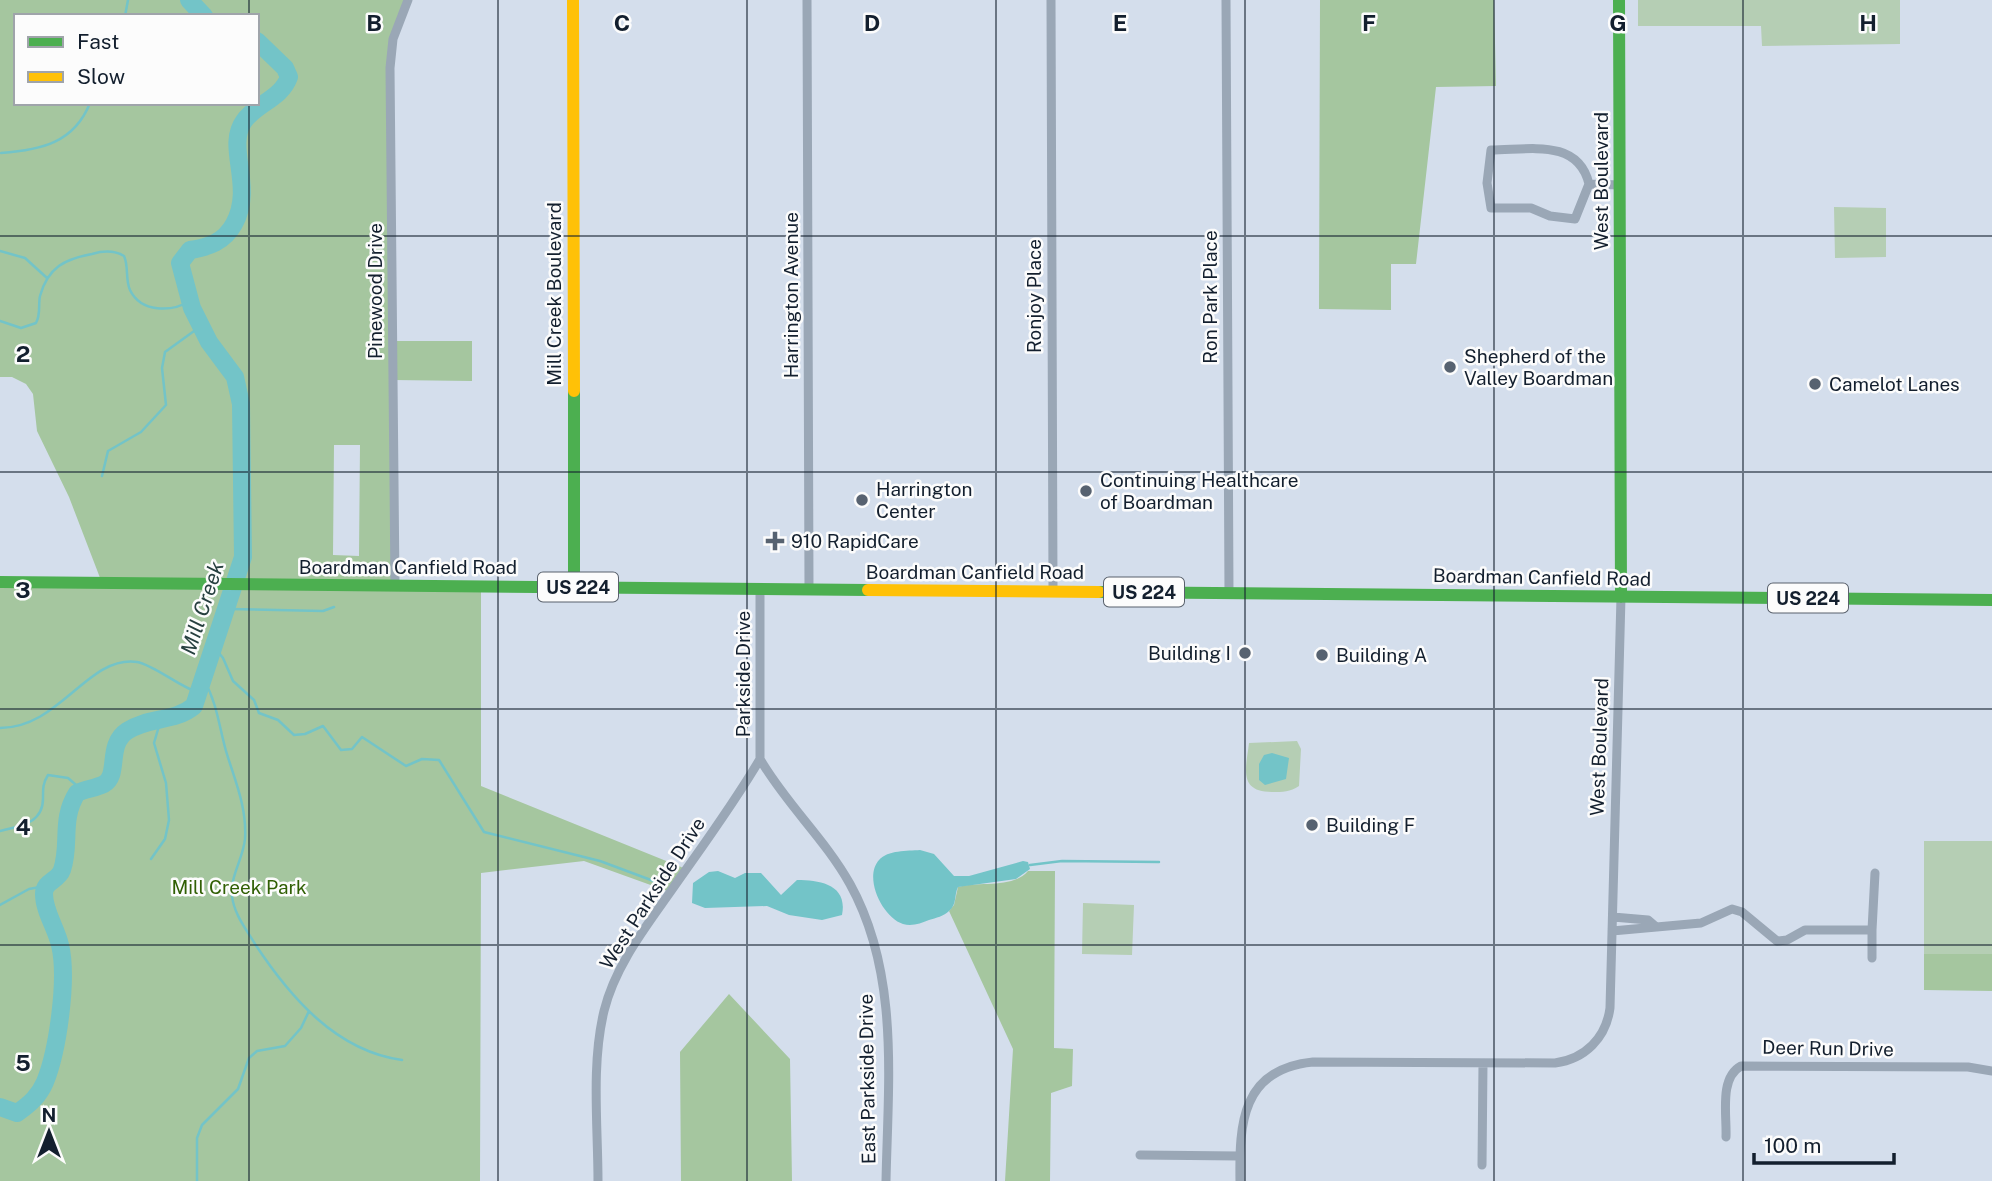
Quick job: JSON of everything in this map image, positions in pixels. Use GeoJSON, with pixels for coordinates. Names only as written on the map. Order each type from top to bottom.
{"type":"FeatureCollection","features":[{"type":"Feature","properties":{"kind":"main road","name":"Mill Creek Boulevard"},"geometry":{"type":"LineString","coordinates":[[573,0],[574,587]]}},
{"type":"Feature","properties":{"kind":"main road","name":"West Boulevard"},"geometry":{"type":"LineString","coordinates":[[1619,0],[1621,597]]}},
{"type":"Feature","properties":{"kind":"main road","name":"Boardman Canfield Road"},"geometry":{"type":"LineString","coordinates":[[0,582],[1992,600]]}},
{"type":"Feature","properties":{"kind":"street","name":"Pinewood Drive"},"geometry":{"type":"LineString","coordinates":[[395,586],[390,68],[393,39],[408,0]]}},
{"type":"Feature","properties":{"kind":"street","name":"Harrington Avenue"},"geometry":{"type":"LineString","coordinates":[[807,0],[809,590]]}},
{"type":"Feature","properties":{"kind":"street","name":"Ronjoy Place"},"geometry":{"type":"LineString","coordinates":[[1051,0],[1053,591]]}},
{"type":"Feature","properties":{"kind":"street","name":"Ron Park Place"},"geometry":{"type":"LineString","coordinates":[[1226,0],[1229,593]]}},
{"type":"Feature","properties":{"kind":"street"},"geometry":{"type":"LineString","coordinates":[[1490,150],[1550,150],[1573,155],[1585,167],[1589,184],[1575,219],[1550,216],[1531,208],[1491,208],[1488,183],[1490,150]]}},
{"type":"Feature","properties":{"kind":"street"},"geometry":{"type":"LineString","coordinates":[[1589,184],[1620,185]]}},
{"type":"Feature","properties":{"kind":"street","name":"Parkside Drive"},"geometry":{"type":"LineString","coordinates":[[760,589],[760,759]]}},
{"type":"Feature","properties":{"kind":"street","name":"West Boulevard"},"geometry":{"type":"LineString","coordinates":[[1240,1181],[1241,1125],[1249,1101],[1267,1079],[1289,1066],[1313,1062],[1563,1062],[1577,1058],[1594,1045],[1602,1033],[1609,1015],[1621,597]]}},
{"type":"Feature","properties":{"kind":"street","name":"West Parkside Drive"},"geometry":{"type":"LineString","coordinates":[[598,1181],[599,1059],[609,994],[626,958],[648,923],[740,794],[760,759]]}},
{"type":"Feature","properties":{"kind":"street","name":"East Parkside Drive"},"geometry":{"type":"LineString","coordinates":[[760,759],[783,795],[840,867],[869,928],[886,1010],[886,1181]]}},
{"type":"Feature","properties":{"kind":"street"},"geometry":{"type":"LineString","coordinates":[[1872,958],[1875,873]]}},
{"type":"Feature","properties":{"kind":"street"},"geometry":{"type":"LineString","coordinates":[[1612,931],[1647,930],[1655,926],[1701,923],[1732,909],[1742,912],[1777,941],[1787,940],[1805,930],[1872,930]]}},
{"type":"Feature","properties":{"kind":"street"},"geometry":{"type":"LineString","coordinates":[[1613,917],[1648,920],[1655,926]]}},
{"type":"Feature","properties":{"kind":"street"},"geometry":{"type":"LineString","coordinates":[[1482,1165],[1483,1063]]}},
{"type":"Feature","properties":{"kind":"street","name":"Deer Run Drive"},"geometry":{"type":"LineString","coordinates":[[1726,1137],[1728,1079],[1741,1066],[1968,1067],[1992,1071]]}},
{"type":"Feature","properties":{"kind":"street"},"geometry":{"type":"LineString","coordinates":[[1140,1155],[1239,1156]]}},
{"type":"Feature","properties":{"kind":"shaded area"},"geometry":{"type":"Polygon","coordinates":[[[1638,0],[1900,0],[1900,44],[1762,46],[1761,26],[1638,26],[1638,0]]]}},
{"type":"Feature","properties":{"kind":"shaded area"},"geometry":{"type":"Polygon","coordinates":[[[1834,207],[1886,208],[1886,257],[1835,258],[1834,207]]]}},
{"type":"Feature","properties":{"kind":"shaded area"},"geometry":{"type":"Polygon","coordinates":[[[1297,741],[1301,749],[1299,786],[1272,792],[1261,791],[1249,783],[1246,769],[1249,743],[1297,741]]]}},
{"type":"Feature","properties":{"kind":"shaded area"},"geometry":{"type":"Polygon","coordinates":[[[1272,753],[1289,758],[1286,779],[1265,785],[1259,780],[1259,764],[1264,755],[1272,753]]]}},
{"type":"Feature","properties":{"kind":"shaded area"},"geometry":{"type":"Polygon","coordinates":[[[1924,841],[1992,841],[1992,954],[1924,954],[1924,841]]]}},
{"type":"Feature","properties":{"kind":"shaded area"},"geometry":{"type":"Polygon","coordinates":[[[920,850],[934,854],[954,876],[969,876],[1023,861],[1028,862],[1030,869],[1016,879],[958,887],[952,909],[947,913],[906,925],[896,920],[882,906],[873,877],[879,860],[887,854],[920,850]]]}},
{"type":"Feature","properties":{"kind":"shaded area"},"geometry":{"type":"Polygon","coordinates":[[[718,871],[735,878],[745,873],[761,873],[781,895],[797,880],[823,883],[831,886],[841,897],[842,915],[822,920],[789,915],[767,906],[705,908],[692,903],[693,883],[709,872],[718,871]]]}},
{"type":"Feature","properties":{"kind":"shaded area"},"geometry":{"type":"Polygon","coordinates":[[[1083,903],[1134,905],[1132,955],[1082,954],[1083,903]]]}},
{"type":"Feature","properties":{"kind":"green space","name":"Mill Creek Park"},"geometry":{"type":"Polygon","coordinates":[[[0,0],[408,0],[393,39],[393,341],[472,341],[472,381],[393,380],[395,585],[481,587],[481,786],[686,869],[670,892],[584,861],[481,873],[480,1181],[0,1181],[0,582],[102,583],[69,497],[37,431],[33,394],[26,384],[12,377],[0,377],[0,0]],[[334,445],[333,555],[359,556],[360,445],[334,445]]]}},
{"type":"Feature","properties":{"kind":"green space"},"geometry":{"type":"Polygon","coordinates":[[[1320,0],[1494,0],[1496,86],[1436,87],[1416,264],[1391,264],[1391,310],[1319,309],[1320,0]]]}},
{"type":"Feature","properties":{"kind":"green space"},"geometry":{"type":"Polygon","coordinates":[[[1028,871],[1055,871],[1054,1048],[1073,1049],[1072,1086],[1051,1093],[1050,1181],[1005,1181],[1013,1049],[949,911],[954,905],[958,887],[1014,880],[1028,871]]]}},
{"type":"Feature","properties":{"kind":"green space"},"geometry":{"type":"Polygon","coordinates":[[[1924,954],[1992,954],[1992,991],[1924,990],[1924,954]]]}},
{"type":"Feature","properties":{"kind":"green space"},"geometry":{"type":"Polygon","coordinates":[[[729,994],[790,1059],[792,1181],[681,1181],[680,1052],[729,994]]]}},
{"type":"Feature","properties":{"kind":"waterway"},"geometry":{"type":"LineString","coordinates":[[125,14],[128,0]]}},
{"type":"Feature","properties":{"kind":"waterway","name":"Mill Creek"},"geometry":{"type":"LineString","coordinates":[[189,0],[202,14]]}},
{"type":"Feature","properties":{"kind":"waterway","name":"Mill Creek"},"geometry":{"type":"LineString","coordinates":[[0,1107],[17,1113],[34,1099],[45,1082],[54,1052],[62,994],[62,959],[44,894],[46,886],[58,877],[62,870],[67,822],[72,803],[77,793],[109,780],[117,744],[127,731],[144,723],[178,715],[194,706],[243,557],[241,404],[235,377],[209,342],[192,308],[180,263],[190,250],[215,243],[226,235],[234,224],[242,196],[237,143],[239,131],[249,115],[275,96],[289,77],[285,68],[259,43]]}},
{"type":"Feature","properties":{"kind":"waterway"},"geometry":{"type":"LineString","coordinates":[[1,153],[30,150],[55,142],[75,127],[89,105]]}},
{"type":"Feature","properties":{"kind":"waterway"},"geometry":{"type":"LineString","coordinates":[[0,251],[25,258],[47,278]]}},
{"type":"Feature","properties":{"kind":"waterway"},"geometry":{"type":"LineString","coordinates":[[0,321],[21,328],[36,323],[43,286],[53,271],[74,259],[104,252],[124,256],[130,290],[141,303],[166,308],[190,301]]}},
{"type":"Feature","properties":{"kind":"waterway"},"geometry":{"type":"LineString","coordinates":[[102,476],[108,451],[141,432],[166,405],[162,368],[165,352],[201,326]]}},
{"type":"Feature","properties":{"kind":"waterway"},"geometry":{"type":"LineString","coordinates":[[228,609],[323,611],[334,607]]}},
{"type":"Feature","properties":{"kind":"waterway"},"geometry":{"type":"LineString","coordinates":[[215,648],[223,658],[233,681],[254,700],[259,713],[278,720],[294,735],[305,734],[323,726],[341,750],[352,749],[362,737],[406,766],[422,759],[439,760],[484,832],[600,861],[659,883]]}},
{"type":"Feature","properties":{"kind":"waterway"},"geometry":{"type":"LineString","coordinates":[[0,728],[21,725],[40,717],[103,669],[120,663],[144,664],[199,693]]}},
{"type":"Feature","properties":{"kind":"waterway"},"geometry":{"type":"LineString","coordinates":[[204,680],[215,706],[244,816],[244,846],[232,889],[233,903],[241,921],[283,983],[317,1018],[356,1046],[378,1055],[402,1060]]}},
{"type":"Feature","properties":{"kind":"waterway"},"geometry":{"type":"LineString","coordinates":[[151,859],[165,839],[169,820],[166,783],[154,743],[161,719]]}},
{"type":"Feature","properties":{"kind":"waterway"},"geometry":{"type":"LineString","coordinates":[[0,831],[30,822],[40,813],[48,775],[68,778],[82,790]]}},
{"type":"Feature","properties":{"kind":"waterway"},"geometry":{"type":"LineString","coordinates":[[1030,865],[1062,861],[1159,862]]}},
{"type":"Feature","properties":{"kind":"waterway"},"geometry":{"type":"LineString","coordinates":[[0,905],[29,889],[45,886]]}},
{"type":"Feature","properties":{"kind":"waterway"},"geometry":{"type":"LineString","coordinates":[[197,1181],[197,1138],[202,1125],[238,1089],[249,1058],[257,1051],[285,1046],[301,1028],[309,1011]]}},
{"type":"Feature","properties":{"kind":"traffic: fast"},"geometry":{"type":"LineString","coordinates":[[1619,0],[1621,597]]}},
{"type":"Feature","properties":{"kind":"traffic: fast"},"geometry":{"type":"LineString","coordinates":[[574,391],[574,587]]}},
{"type":"Feature","properties":{"kind":"traffic: fast"},"geometry":{"type":"LineString","coordinates":[[0,582],[868,590]]}},
{"type":"Feature","properties":{"kind":"traffic: fast"},"geometry":{"type":"LineString","coordinates":[[1099,592],[1992,600]]}},
{"type":"Feature","properties":{"kind":"traffic: slow"},"geometry":{"type":"LineString","coordinates":[[573,0],[574,391]]}},
{"type":"Feature","properties":{"kind":"traffic: slow"},"geometry":{"type":"LineString","coordinates":[[868,590],[1099,592]]}},
{"type":"Feature","properties":{"kind":"place","name":"Shepherd of the Valley Boardman"},"geometry":{"type":"Point","coordinates":[1450,367]}},
{"type":"Feature","properties":{"kind":"place","name":"Camelot Lanes"},"geometry":{"type":"Point","coordinates":[1815,384]}},
{"type":"Feature","properties":{"kind":"place","name":"Continuing Healthcare of Boardman"},"geometry":{"type":"Point","coordinates":[1086,491]}},
{"type":"Feature","properties":{"kind":"place","name":"Harrington Center"},"geometry":{"type":"Point","coordinates":[862,500]}},
{"type":"Feature","properties":{"kind":"place","name":"910 RapidCare"},"geometry":{"type":"Point","coordinates":[775,541]}},
{"type":"Feature","properties":{"kind":"place","name":"Building I"},"geometry":{"type":"Point","coordinates":[1245,653]}},
{"type":"Feature","properties":{"kind":"place","name":"Building A"},"geometry":{"type":"Point","coordinates":[1322,655]}},
{"type":"Feature","properties":{"kind":"place","name":"Building F"},"geometry":{"type":"Point","coordinates":[1312,825]}}]}
